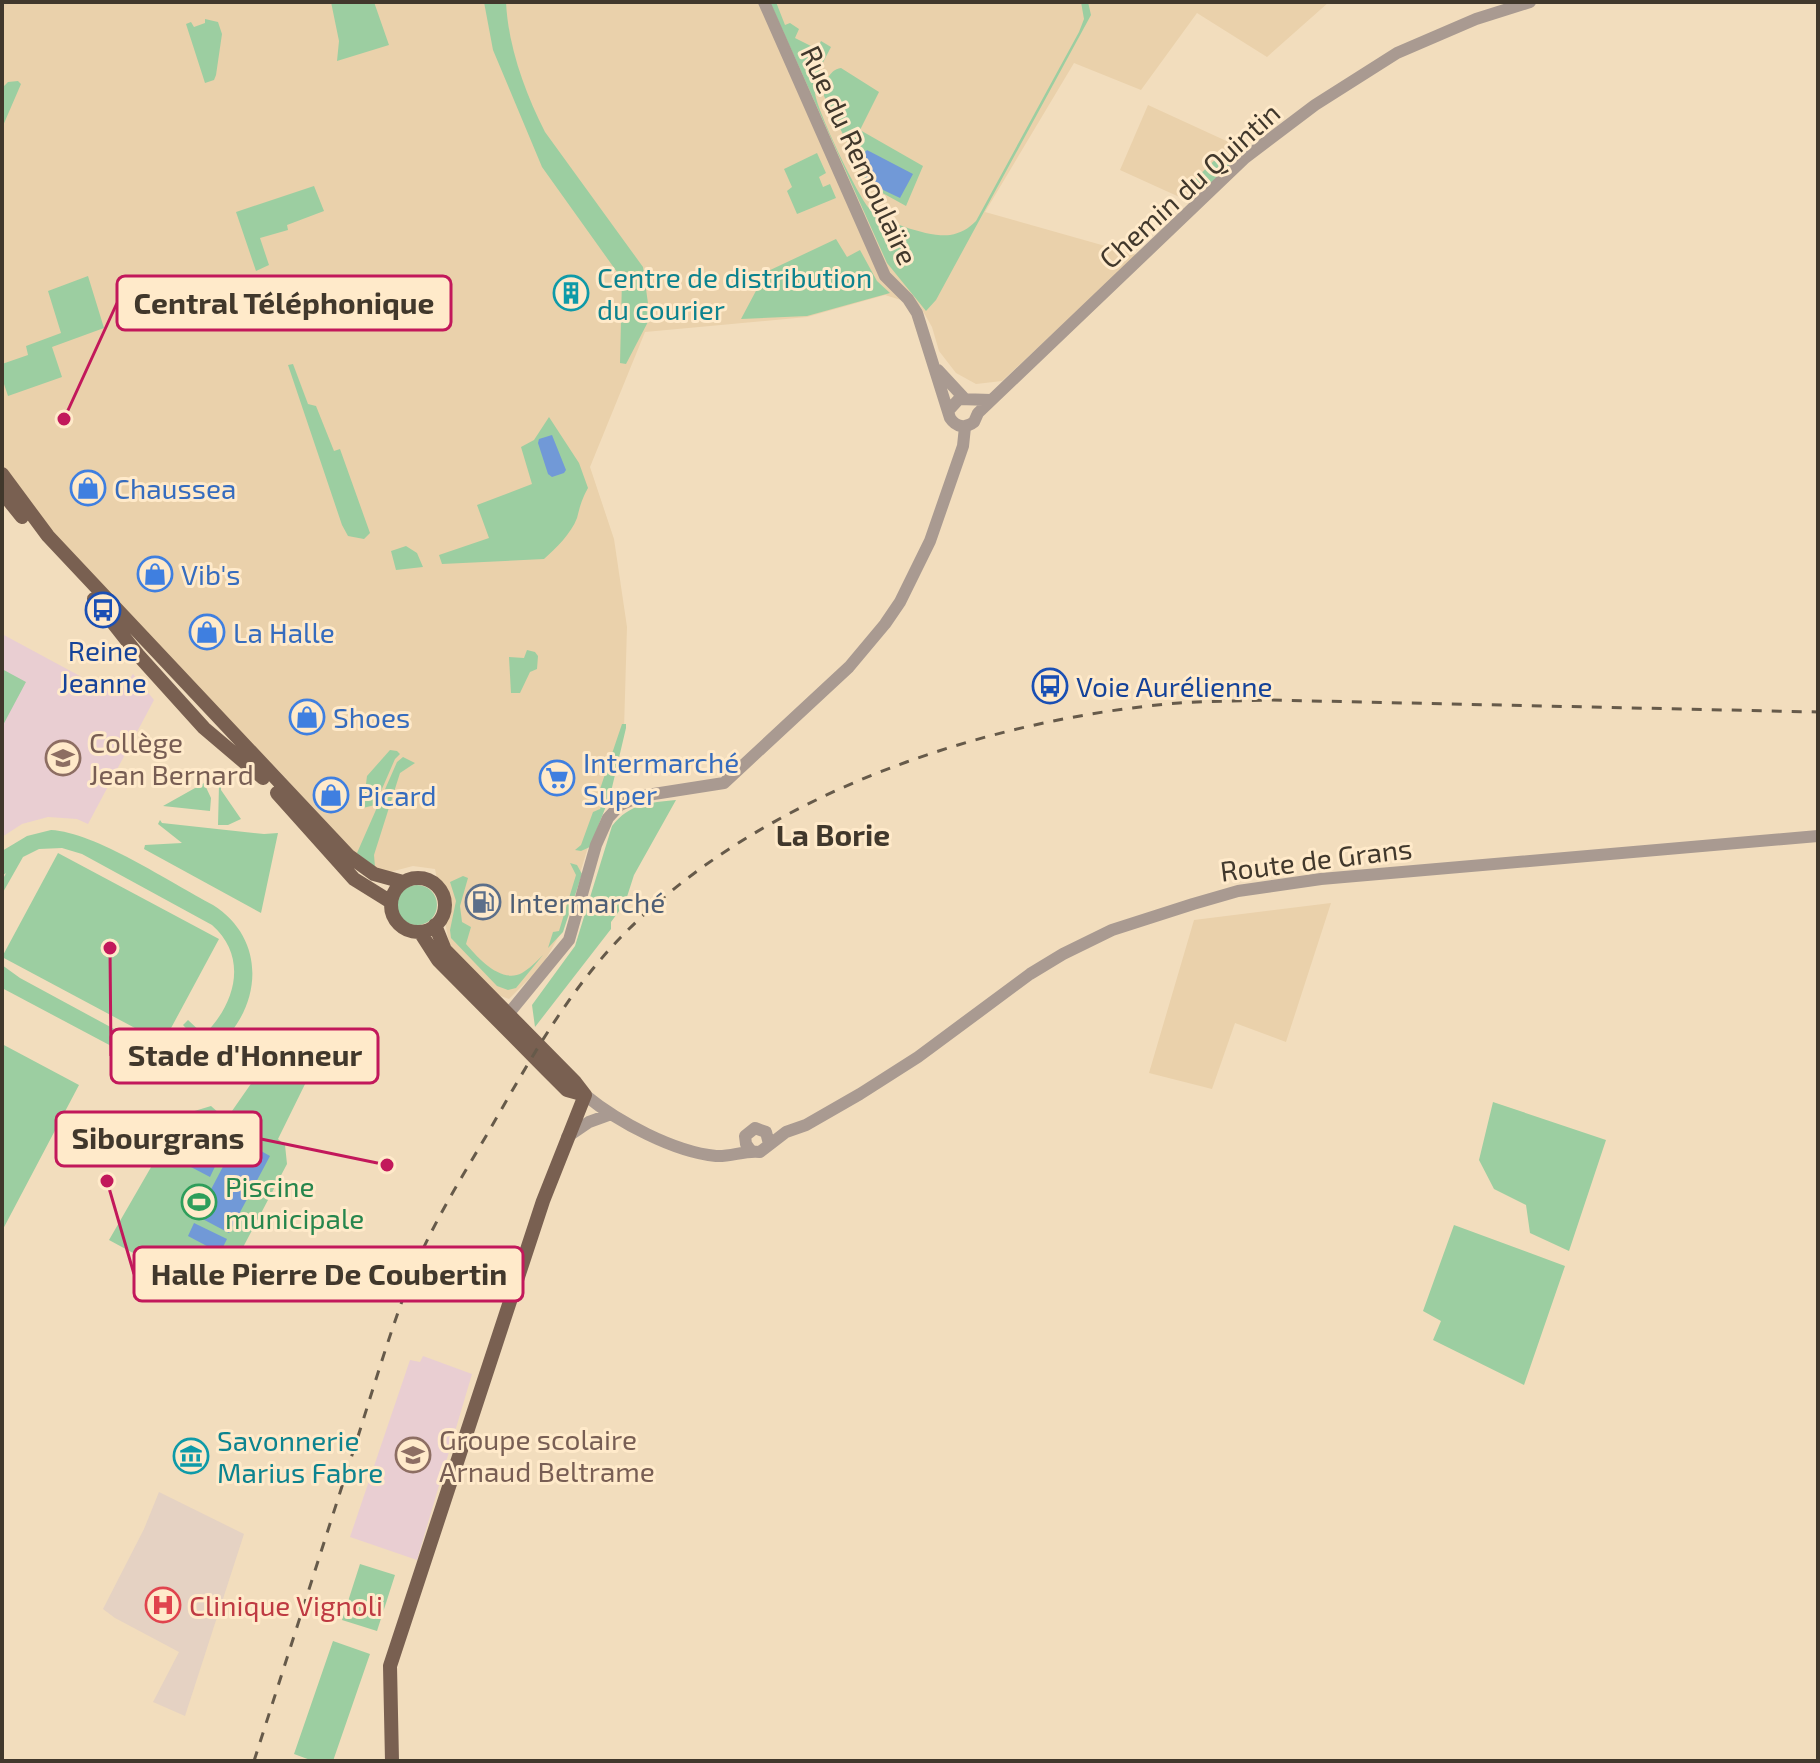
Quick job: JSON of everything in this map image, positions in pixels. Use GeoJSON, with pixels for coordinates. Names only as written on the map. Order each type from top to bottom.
{"type":"FeatureCollection","features":[{"type":"Feature","properties":{"kind":"main road"},"geometry":{"type":"LineString","coordinates":[[2,474],[48,536],[349,856],[386,880],[403,882],[427,879],[441,891],[445,906],[440,920],[420,932],[402,927],[396,920],[391,902],[354,879],[260,774],[204,728],[139,656],[2,492]]}},
{"type":"Feature","properties":{"kind":"main road"},"geometry":{"type":"LineString","coordinates":[[391,902],[393,894],[403,882]]}},
{"type":"Feature","properties":{"kind":"main road"},"geometry":{"type":"LineString","coordinates":[[392,1761],[390,1666],[543,1201],[585,1095],[567,1090],[445,950],[435,925]]}},
{"type":"Feature","properties":{"kind":"main road"},"geometry":{"type":"LineString","coordinates":[[420,932],[438,960],[505,1018]]}},
{"type":"Feature","properties":{"kind":"street","name":"Rue du Remoulaïre"},"geometry":{"type":"LineString","coordinates":[[764,2],[885,276],[917,313],[949,410]]}},
{"type":"Feature","properties":{"kind":"street","name":"Chemin du Quintin"},"geometry":{"type":"LineString","coordinates":[[978,413],[1245,158],[1315,105],[1397,53],[1476,19],[1530,2]]}},
{"type":"Feature","properties":{"kind":"street","name":"Rue du Remoulaïre"},"geometry":{"type":"LineString","coordinates":[[936,368],[968,399]]}},
{"type":"Feature","properties":{"kind":"street"},"geometry":{"type":"LineString","coordinates":[[961,426],[974,422],[978,413],[968,399]]}},
{"type":"Feature","properties":{"kind":"street"},"geometry":{"type":"LineString","coordinates":[[961,426],[950,418],[949,410],[954,401],[991,400]]}},
{"type":"Feature","properties":{"kind":"street"},"geometry":{"type":"LineString","coordinates":[[505,1018],[569,940],[596,845],[608,818],[620,805],[641,796],[724,783],[849,667],[885,624],[900,602],[930,541],[960,453],[961,426]]}},
{"type":"Feature","properties":{"kind":"street","name":"Route de Grans"},"geometry":{"type":"LineString","coordinates":[[768,1138],[806,1125],[860,1094],[918,1057],[1030,974],[1063,954],[1112,930],[1238,891],[1321,879],[1818,836]]}},
{"type":"Feature","properties":{"kind":"street"},"geometry":{"type":"LineString","coordinates":[[585,1095],[611,1114],[671,1144],[714,1156],[728,1155],[748,1145]]}},
{"type":"Feature","properties":{"kind":"street"},"geometry":{"type":"LineString","coordinates":[[567,1137],[589,1122],[611,1114]]}},
{"type":"Feature","properties":{"kind":"street"},"geometry":{"type":"LineString","coordinates":[[759,1128],[768,1138],[760,1152],[748,1145],[751,1129],[759,1128]]}},
{"type":"Feature","properties":{"kind":"shaded area"},"geometry":{"type":"Polygon","coordinates":[[[2,2],[1329,2],[1267,57],[1197,13],[1141,90],[1074,63],[985,212],[1137,255],[1002,381],[976,384],[956,373],[939,351],[932,327],[920,306],[885,295],[807,317],[645,332],[590,467],[614,539],[627,627],[624,729],[563,929],[541,967],[509,999],[498,995],[450,948],[435,869],[413,866],[390,872],[375,869],[349,847],[69,553],[2,470],[2,2]]]}},
{"type":"Feature","properties":{"kind":"shaded area"},"geometry":{"type":"Polygon","coordinates":[[[1148,105],[1246,150],[1200,193],[1186,200],[1120,170],[1148,105]]]}},
{"type":"Feature","properties":{"kind":"shaded area","name":"Collège Jean Bernard"},"geometry":{"type":"Polygon","coordinates":[[[2,634],[117,696],[133,674],[154,700],[88,824],[77,819],[48,817],[22,824],[2,837],[2,634]]]}},
{"type":"Feature","properties":{"kind":"shaded area"},"geometry":{"type":"Polygon","coordinates":[[[1331,903],[1286,1042],[1235,1023],[1212,1089],[1149,1073],[1194,920],[1331,903]]]}},
{"type":"Feature","properties":{"kind":"shaded area","name":"Groupe scolaire Arnaud Beltrame"},"geometry":{"type":"Polygon","coordinates":[[[423,1356],[472,1374],[417,1560],[350,1537],[410,1360],[420,1362],[423,1356]]]}},
{"type":"Feature","properties":{"kind":"shaded area","name":"Clinique Vignoli"},"geometry":{"type":"Polygon","coordinates":[[[159,1492],[244,1534],[185,1716],[153,1702],[179,1652],[103,1609],[144,1529],[159,1492]]]}},
{"type":"Feature","properties":{"kind":"green space"},"geometry":{"type":"Polygon","coordinates":[[[331,2],[374,2],[389,45],[337,61],[339,41],[331,2]]]}},
{"type":"Feature","properties":{"kind":"green space"},"geometry":{"type":"Polygon","coordinates":[[[484,2],[506,2],[519,69],[545,132],[643,267],[650,318],[626,364],[620,363],[622,279],[542,167],[493,50],[484,2]]]}},
{"type":"Feature","properties":{"kind":"green space"},"geometry":{"type":"Polygon","coordinates":[[[770,2],[776,2],[785,25],[790,23],[799,29],[795,38],[817,49],[821,41],[831,47],[820,68],[815,92],[817,101],[838,151],[869,208],[896,223],[920,231],[950,235],[961,232],[976,221],[1079,32],[1084,19],[1081,2],[1088,2],[1091,15],[936,300],[926,311],[887,263],[770,2]]]}},
{"type":"Feature","properties":{"kind":"green space"},"geometry":{"type":"Polygon","coordinates":[[[205,19],[218,22],[222,34],[216,75],[214,80],[205,83],[186,24],[191,22],[194,27],[205,23],[205,19]]]}},
{"type":"Feature","properties":{"kind":"green space"},"geometry":{"type":"Polygon","coordinates":[[[841,68],[879,92],[860,130],[923,166],[906,206],[868,185],[824,96],[830,75],[841,68]]]}},
{"type":"Feature","properties":{"kind":"green space"},"geometry":{"type":"Polygon","coordinates":[[[18,81],[21,84],[2,128],[2,88],[8,82],[18,81]]]}},
{"type":"Feature","properties":{"kind":"green space"},"geometry":{"type":"Polygon","coordinates":[[[817,153],[826,173],[819,177],[823,187],[830,184],[836,198],[797,214],[787,191],[792,187],[784,169],[817,153]]]}},
{"type":"Feature","properties":{"kind":"green space"},"geometry":{"type":"Polygon","coordinates":[[[1220,155],[1235,161],[1207,188],[1195,189],[1193,181],[1220,155]]]}},
{"type":"Feature","properties":{"kind":"green space"},"geometry":{"type":"Polygon","coordinates":[[[314,186],[324,211],[287,225],[288,230],[260,238],[269,265],[256,271],[236,212],[314,186]]]}},
{"type":"Feature","properties":{"kind":"green space"},"geometry":{"type":"Polygon","coordinates":[[[836,239],[847,257],[860,250],[877,281],[890,293],[807,316],[741,319],[766,272],[836,239]]]}},
{"type":"Feature","properties":{"kind":"green space"},"geometry":{"type":"Polygon","coordinates":[[[88,276],[104,328],[52,347],[62,377],[8,396],[2,378],[2,364],[28,355],[26,346],[61,333],[48,291],[88,276]]]}},
{"type":"Feature","properties":{"kind":"green space"},"geometry":{"type":"Polygon","coordinates":[[[293,364],[308,404],[316,406],[334,451],[340,449],[370,533],[364,539],[348,536],[342,525],[288,365],[293,364]]]}},
{"type":"Feature","properties":{"kind":"green space"},"geometry":{"type":"Polygon","coordinates":[[[549,417],[579,463],[588,488],[567,535],[544,559],[442,564],[439,555],[489,538],[477,505],[532,484],[521,447],[534,440],[549,417]]]}},
{"type":"Feature","properties":{"kind":"green space"},"geometry":{"type":"Polygon","coordinates":[[[406,546],[417,553],[423,567],[396,570],[391,551],[406,546]]]}},
{"type":"Feature","properties":{"kind":"green space"},"geometry":{"type":"Polygon","coordinates":[[[527,650],[538,656],[537,669],[530,672],[520,693],[511,693],[509,657],[524,658],[527,650]]]}},
{"type":"Feature","properties":{"kind":"green space"},"geometry":{"type":"Polygon","coordinates":[[[2,669],[26,682],[2,727],[2,669]]]}},
{"type":"Feature","properties":{"kind":"green space"},"geometry":{"type":"Polygon","coordinates":[[[622,724],[626,724],[626,728],[610,796],[590,847],[575,850],[581,845],[593,812],[600,809],[604,798],[598,795],[622,724]]]}},
{"type":"Feature","properties":{"kind":"green space"},"geometry":{"type":"Polygon","coordinates":[[[390,750],[400,754],[375,805],[363,808],[367,776],[390,750]]]}},
{"type":"Feature","properties":{"kind":"green space"},"geometry":{"type":"Polygon","coordinates":[[[403,757],[415,763],[400,773],[374,855],[375,867],[357,853],[397,762],[403,757]]]}},
{"type":"Feature","properties":{"kind":"green space"},"geometry":{"type":"Polygon","coordinates":[[[204,783],[211,798],[210,811],[163,806],[204,783]]]}},
{"type":"Feature","properties":{"kind":"green space"},"geometry":{"type":"Polygon","coordinates":[[[219,785],[241,819],[228,825],[218,825],[219,785]]]}},
{"type":"Feature","properties":{"kind":"green space"},"geometry":{"type":"Polygon","coordinates":[[[676,800],[634,875],[625,903],[611,922],[611,929],[535,1027],[532,1005],[575,946],[612,826],[633,808],[676,800]]]}},
{"type":"Feature","properties":{"kind":"green space"},"geometry":{"type":"Polygon","coordinates":[[[160,820],[162,823],[278,833],[261,913],[144,849],[145,845],[182,843],[158,824],[160,820]]]}},
{"type":"Feature","properties":{"kind":"green space"},"geometry":{"type":"Polygon","coordinates":[[[51,830],[89,839],[155,872],[213,905],[231,920],[243,936],[250,955],[250,994],[243,1014],[216,1048],[225,1057],[220,1062],[210,1053],[191,1062],[179,1082],[2,988],[2,965],[20,978],[140,1043],[162,1048],[183,1046],[197,1040],[183,1025],[188,1020],[204,1035],[215,1023],[230,995],[234,981],[231,952],[212,925],[82,854],[62,848],[39,849],[23,857],[2,894],[2,881],[6,873],[2,876],[2,851],[27,836],[51,830]]]}},
{"type":"Feature","properties":{"kind":"green space"},"geometry":{"type":"Polygon","coordinates":[[[58,853],[219,939],[163,1043],[2,957],[58,853]]]}},
{"type":"Feature","properties":{"kind":"green space"},"geometry":{"type":"Polygon","coordinates":[[[570,863],[577,865],[582,874],[563,932],[548,948],[553,932],[559,931],[576,875],[570,863]]]}},
{"type":"Feature","properties":{"kind":"green space"},"geometry":{"type":"Polygon","coordinates":[[[463,876],[468,878],[460,906],[462,922],[471,927],[466,944],[477,956],[498,972],[514,975],[525,971],[543,955],[516,988],[508,990],[497,986],[451,938],[456,901],[450,882],[463,876]]]}},
{"type":"Feature","properties":{"kind":"green space"},"geometry":{"type":"Polygon","coordinates":[[[417,885],[431,891],[437,905],[431,919],[417,925],[403,919],[397,905],[403,891],[417,885]]]}},
{"type":"Feature","properties":{"kind":"green space"},"geometry":{"type":"Polygon","coordinates":[[[2,1044],[79,1085],[2,1231],[2,1044]]]}},
{"type":"Feature","properties":{"kind":"green space","name":"Piscine municipale"},"geometry":{"type":"Polygon","coordinates":[[[279,1064],[309,1076],[278,1139],[285,1145],[287,1164],[231,1270],[232,1284],[207,1293],[109,1240],[154,1162],[147,1144],[166,1112],[178,1116],[211,1106],[220,1114],[232,1111],[262,1068],[279,1064]]]}},
{"type":"Feature","properties":{"kind":"green space"},"geometry":{"type":"Polygon","coordinates":[[[1493,1102],[1606,1140],[1569,1251],[1530,1233],[1526,1205],[1494,1189],[1479,1160],[1493,1102]]]}},
{"type":"Feature","properties":{"kind":"green space"},"geometry":{"type":"Polygon","coordinates":[[[1454,1225],[1565,1266],[1524,1385],[1433,1340],[1441,1321],[1423,1311],[1454,1225]]]}},
{"type":"Feature","properties":{"kind":"green space"},"geometry":{"type":"Polygon","coordinates":[[[360,1564],[395,1575],[377,1631],[342,1620],[360,1564]]]}},
{"type":"Feature","properties":{"kind":"green space"},"geometry":{"type":"Polygon","coordinates":[[[333,1641],[370,1654],[333,1761],[313,1761],[294,1754],[333,1641]]]}},
{"type":"Feature","properties":{"kind":"water"},"geometry":{"type":"Polygon","coordinates":[[[867,150],[913,174],[900,198],[879,188],[863,175],[863,154],[867,150]]]}},
{"type":"Feature","properties":{"kind":"water"},"geometry":{"type":"Polygon","coordinates":[[[552,435],[566,470],[552,477],[548,474],[538,443],[539,439],[552,435]]]}},
{"type":"Feature","properties":{"kind":"water"},"geometry":{"type":"Polygon","coordinates":[[[238,1138],[270,1156],[229,1233],[197,1216],[238,1138]]]}},
{"type":"Feature","properties":{"kind":"water"},"geometry":{"type":"Polygon","coordinates":[[[202,1142],[222,1152],[210,1177],[189,1166],[202,1142]]]}},
{"type":"Feature","properties":{"kind":"water"},"geometry":{"type":"Polygon","coordinates":[[[194,1223],[227,1239],[220,1253],[188,1236],[194,1223]]]}},
{"type":"Feature","properties":{"kind":"railway"},"geometry":{"type":"LineString","coordinates":[[254,1761],[390,1336],[432,1230],[536,1050],[584,980],[621,937],[677,887],[739,842],[807,804],[879,772],[953,746],[1029,726],[1179,703],[1269,700],[1818,712]]}},
{"type":"Feature","properties":{"kind":"place","name":"Centre de distribution du courier"},"geometry":{"type":"Point","coordinates":[571,293]}},
{"type":"Feature","properties":{"kind":"place","name":"Central Téléphonique"},"geometry":{"type":"Point","coordinates":[64,419]}},
{"type":"Feature","properties":{"kind":"place","name":"Chaussea"},"geometry":{"type":"Point","coordinates":[88,488]}},
{"type":"Feature","properties":{"kind":"place","name":"Vib's"},"geometry":{"type":"Point","coordinates":[155,574]}},
{"type":"Feature","properties":{"kind":"place","name":"Reine Jeanne"},"geometry":{"type":"Point","coordinates":[103,610]}},
{"type":"Feature","properties":{"kind":"place","name":"La Halle"},"geometry":{"type":"Point","coordinates":[207,632]}},
{"type":"Feature","properties":{"kind":"place","name":"Voie Aurélienne"},"geometry":{"type":"Point","coordinates":[1050,686]}},
{"type":"Feature","properties":{"kind":"place","name":"Shoes"},"geometry":{"type":"Point","coordinates":[307,717]}},
{"type":"Feature","properties":{"kind":"place","name":"Collège Jean Bernard"},"geometry":{"type":"Point","coordinates":[63,758]}},
{"type":"Feature","properties":{"kind":"place","name":"Intermarché Super"},"geometry":{"type":"Point","coordinates":[557,778]}},
{"type":"Feature","properties":{"kind":"place","name":"Picard"},"geometry":{"type":"Point","coordinates":[331,795]}},
{"type":"Feature","properties":{"kind":"place","name":"Intermarché"},"geometry":{"type":"Point","coordinates":[483,902]}},
{"type":"Feature","properties":{"kind":"place","name":"Stade d'Honneur"},"geometry":{"type":"Point","coordinates":[110,948]}},
{"type":"Feature","properties":{"kind":"place","name":"Sibourgrans"},"geometry":{"type":"Point","coordinates":[387,1165]}},
{"type":"Feature","properties":{"kind":"place","name":"Halle Pierre De Coubertin"},"geometry":{"type":"Point","coordinates":[107,1181]}},
{"type":"Feature","properties":{"kind":"place","name":"Piscine municipale"},"geometry":{"type":"Point","coordinates":[199,1202]}},
{"type":"Feature","properties":{"kind":"place","name":"Groupe scolaire Arnaud Beltrame"},"geometry":{"type":"Point","coordinates":[413,1455]}},
{"type":"Feature","properties":{"kind":"place","name":"Savonnerie Marius Fabre"},"geometry":{"type":"Point","coordinates":[191,1456]}},
{"type":"Feature","properties":{"kind":"place","name":"Clinique Vignoli"},"geometry":{"type":"Point","coordinates":[163,1605]}},
{"type":"Feature","properties":{"kind":"district","name":"La Borie"},"geometry":{"type":"Point","coordinates":[833,834]}}]}
